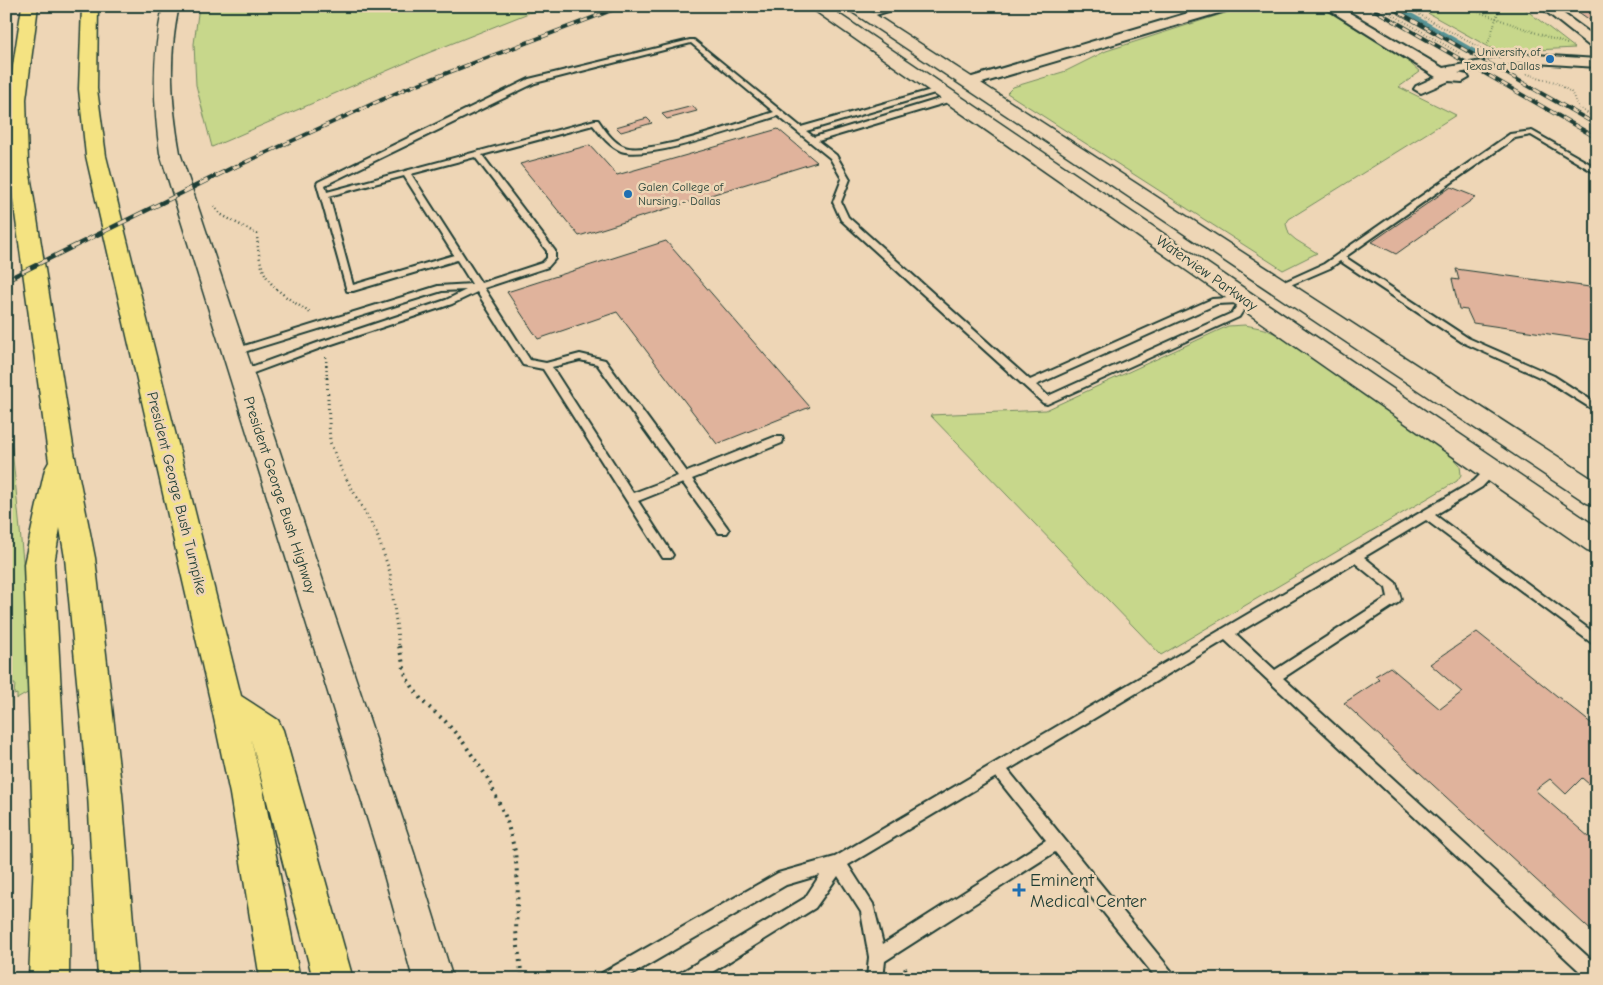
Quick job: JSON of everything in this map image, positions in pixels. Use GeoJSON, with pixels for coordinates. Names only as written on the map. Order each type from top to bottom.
{"type":"FeatureCollection","features":[{"type":"Feature","properties":{"kind":"highway"},"geometry":{"type":"LineString","coordinates":[[30,6],[17,99],[18,162],[61,452],[81,568],[105,794],[118,979]]}},
{"type":"Feature","properties":{"kind":"highway","name":"President George Bush Turnpike"},"geometry":{"type":"LineString","coordinates":[[90,6],[88,84],[97,162],[227,704],[249,804],[280,979]]}},
{"type":"Feature","properties":{"kind":"highway"},"geometry":{"type":"LineString","coordinates":[[50,979],[52,858],[39,564],[61,452]]}},
{"type":"Feature","properties":{"kind":"highway"},"geometry":{"type":"LineString","coordinates":[[227,704],[266,730],[333,979]]}},
{"type":"Feature","properties":{"kind":"main road","name":"President George Bush Highway"},"geometry":{"type":"LineString","coordinates":[[171,6],[162,66],[163,108],[170,154],[396,853],[433,979]]}},
{"type":"Feature","properties":{"kind":"main road","name":"Waterview Parkway"},"geometry":{"type":"LineString","coordinates":[[816,6],[959,90],[1278,287],[1597,496]]}},
{"type":"Feature","properties":{"kind":"main road","name":"Waterview Parkway"},"geometry":{"type":"LineString","coordinates":[[851,6],[959,90],[1246,300],[1491,471],[1597,542]]}},
{"type":"Feature","properties":{"kind":"main road"},"geometry":{"type":"LineString","coordinates":[[1246,300],[1278,287]]}},
{"type":"Feature","properties":{"kind":"street"},"geometry":{"type":"LineString","coordinates":[[1329,6],[1447,77],[1460,78],[1544,64],[1553,60],[1597,63]]}},
{"type":"Feature","properties":{"kind":"street"},"geometry":{"type":"LineString","coordinates":[[1544,6],[1597,46]]}},
{"type":"Feature","properties":{"kind":"street"},"geometry":{"type":"LineString","coordinates":[[959,90],[1060,65],[1087,48],[1217,8]]}},
{"type":"Feature","properties":{"kind":"street"},"geometry":{"type":"LineString","coordinates":[[1421,89],[1447,77]]}},
{"type":"Feature","properties":{"kind":"lane"},"geometry":{"type":"LineString","coordinates":[[866,16],[901,6]]}},
{"type":"Feature","properties":{"kind":"lane"},"geometry":{"type":"LineString","coordinates":[[459,256],[350,289],[320,184],[532,81],[692,41],[833,157],[846,179],[837,202],[844,218],[1047,401],[1236,315],[1246,300]]}},
{"type":"Feature","properties":{"kind":"lane"},"geometry":{"type":"LineString","coordinates":[[800,130],[959,90]]}},
{"type":"Feature","properties":{"kind":"lane"},"geometry":{"type":"LineString","coordinates":[[813,140],[959,90]]}},
{"type":"Feature","properties":{"kind":"lane"},"geometry":{"type":"LineString","coordinates":[[324,196],[595,122],[617,146],[625,150],[637,151],[652,150],[779,113]]}},
{"type":"Feature","properties":{"kind":"lane"},"geometry":{"type":"LineString","coordinates":[[1278,287],[1327,266],[1513,136],[1532,133],[1597,172]]}},
{"type":"Feature","properties":{"kind":"lane"},"geometry":{"type":"LineString","coordinates":[[237,363],[323,344],[449,302],[479,287],[545,265],[552,259],[551,251],[477,154]]}},
{"type":"Feature","properties":{"kind":"lane"},"geometry":{"type":"LineString","coordinates":[[406,173],[528,363],[546,366],[576,357],[591,356],[601,362],[723,530]]}},
{"type":"Feature","properties":{"kind":"lane"},"geometry":{"type":"LineString","coordinates":[[1339,257],[1465,340],[1550,378],[1597,408]]}},
{"type":"Feature","properties":{"kind":"lane"},"geometry":{"type":"LineString","coordinates":[[237,363],[319,325],[441,288],[479,287]]}},
{"type":"Feature","properties":{"kind":"lane"},"geometry":{"type":"LineString","coordinates":[[1029,384],[1215,301],[1246,300]]}},
{"type":"Feature","properties":{"kind":"lane"},"geometry":{"type":"LineString","coordinates":[[546,366],[667,555]]}},
{"type":"Feature","properties":{"kind":"lane"},"geometry":{"type":"LineString","coordinates":[[631,499],[778,440]]}},
{"type":"Feature","properties":{"kind":"lane"},"geometry":{"type":"LineString","coordinates":[[608,979],[783,878],[838,863],[1427,515],[1478,484],[1491,471]]}},
{"type":"Feature","properties":{"kind":"lane"},"geometry":{"type":"LineString","coordinates":[[1427,515],[1597,642]]}},
{"type":"Feature","properties":{"kind":"lane"},"geometry":{"type":"LineString","coordinates":[[1274,677],[1395,599],[1392,586],[1356,557]]}},
{"type":"Feature","properties":{"kind":"lane"},"geometry":{"type":"LineString","coordinates":[[1227,634],[1597,976]]}},
{"type":"Feature","properties":{"kind":"lane"},"geometry":{"type":"LineString","coordinates":[[998,768],[1167,979]]}},
{"type":"Feature","properties":{"kind":"lane"},"geometry":{"type":"LineString","coordinates":[[877,957],[1057,842]]}},
{"type":"Feature","properties":{"kind":"lane"},"geometry":{"type":"LineString","coordinates":[[838,863],[868,909],[877,957],[875,979]]}},
{"type":"Feature","properties":{"kind":"lane"},"geometry":{"type":"LineString","coordinates":[[686,979],[810,903],[838,863]]}},
{"type":"Feature","properties":{"kind":"path"},"geometry":{"type":"LineString","coordinates":[[1378,6],[1448,46]]}},
{"type":"Feature","properties":{"kind":"path"},"geometry":{"type":"LineString","coordinates":[[1404,6],[1483,50]]}},
{"type":"Feature","properties":{"kind":"path"},"geometry":{"type":"LineString","coordinates":[[1462,6],[1568,44]]}},
{"type":"Feature","properties":{"kind":"path"},"geometry":{"type":"LineString","coordinates":[[1488,44],[1500,6]]}},
{"type":"Feature","properties":{"kind":"path"},"geometry":{"type":"LineString","coordinates":[[1521,71],[1555,82],[1571,92],[1580,108],[1597,119]]}},
{"type":"Feature","properties":{"kind":"path"},"geometry":{"type":"LineString","coordinates":[[214,206],[220,214],[257,234],[258,262],[266,280],[277,292],[313,315],[319,325]]}},
{"type":"Feature","properties":{"kind":"path"},"geometry":{"type":"LineString","coordinates":[[323,344],[328,370],[330,442],[342,471],[376,532],[390,572],[396,606],[399,647],[406,677],[422,701],[445,721],[463,742],[487,777],[506,818],[515,851],[518,885],[516,932],[522,979]]}},
{"type":"Feature","properties":{"kind":"path"},"geometry":{"type":"LineString","coordinates":[[905,968],[909,979]]}},
{"type":"Feature","properties":{"kind":"green space"},"geometry":{"type":"Polygon","coordinates":[[[199,6],[546,6],[428,53],[212,147],[196,85],[194,44],[199,6]]]}},
{"type":"Feature","properties":{"kind":"green space"},"geometry":{"type":"Polygon","coordinates":[[[1247,6],[1320,6],[1412,63],[1420,72],[1399,87],[1456,115],[1289,219],[1286,224],[1289,234],[1317,253],[1283,270],[1007,93],[1013,87],[1066,71],[1106,51],[1247,6]]]}},
{"type":"Feature","properties":{"kind":"green space"},"geometry":{"type":"Polygon","coordinates":[[[1415,6],[1521,6],[1575,48],[1498,52],[1415,6]]]}},
{"type":"Feature","properties":{"kind":"green space"},"geometry":{"type":"Polygon","coordinates":[[[1245,325],[1265,329],[1278,335],[1451,455],[1460,465],[1461,475],[1457,481],[1161,655],[930,415],[1046,410],[1228,326],[1245,325]]]}},
{"type":"Feature","properties":{"kind":"green space"},"geometry":{"type":"Polygon","coordinates":[[[6,387],[28,612],[31,691],[17,699],[17,694],[14,695],[15,684],[12,684],[10,707],[6,710],[6,387]]]}},
{"type":"Feature","properties":{"kind":"building"},"geometry":{"type":"Polygon","coordinates":[[[1570,6],[1597,6],[1593,8],[1597,10],[1597,25],[1570,6]]]}},
{"type":"Feature","properties":{"kind":"building"},"geometry":{"type":"Polygon","coordinates":[[[693,106],[697,111],[667,119],[662,114],[693,106]]]}},
{"type":"Feature","properties":{"kind":"building"},"geometry":{"type":"Polygon","coordinates":[[[647,118],[652,123],[621,132],[616,127],[647,118]]]}},
{"type":"Feature","properties":{"kind":"building"},"geometry":{"type":"Polygon","coordinates":[[[778,129],[817,162],[579,236],[520,164],[590,145],[617,175],[778,129]]]}},
{"type":"Feature","properties":{"kind":"building"},"geometry":{"type":"Polygon","coordinates":[[[1451,187],[1476,197],[1396,254],[1372,242],[1451,187]]]}},
{"type":"Feature","properties":{"kind":"building"},"geometry":{"type":"Polygon","coordinates":[[[666,241],[810,407],[717,444],[617,312],[538,339],[507,292],[666,241]]]}},
{"type":"Feature","properties":{"kind":"building"},"geometry":{"type":"Polygon","coordinates":[[[1456,269],[1597,288],[1597,341],[1473,323],[1467,310],[1459,309],[1452,279],[1459,280],[1456,269]]]}},
{"type":"Feature","properties":{"kind":"building"},"geometry":{"type":"Polygon","coordinates":[[[1477,632],[1597,728],[1597,791],[1582,778],[1566,794],[1550,779],[1535,790],[1597,844],[1597,936],[1344,703],[1379,680],[1375,676],[1390,667],[1440,709],[1462,692],[1430,664],[1477,632]]]}},
{"type":"Feature","properties":{"kind":"waterway"},"geometry":{"type":"LineString","coordinates":[[1395,6],[1479,54]]}},
{"type":"Feature","properties":{"kind":"railway"},"geometry":{"type":"LineString","coordinates":[[233,168],[405,89],[623,6]]}},
{"type":"Feature","properties":{"kind":"railway"},"geometry":{"type":"LineString","coordinates":[[1368,6],[1597,138]]}},
{"type":"Feature","properties":{"kind":"railway"},"geometry":{"type":"LineString","coordinates":[[1388,6],[1597,125]]}},
{"type":"Feature","properties":{"kind":"railway"},"geometry":{"type":"LineString","coordinates":[[6,280],[236,166]]}},
{"type":"Feature","properties":{"kind":"place","name":"University of Texas at Dallas"},"geometry":{"type":"Point","coordinates":[1550,59]}},
{"type":"Feature","properties":{"kind":"place","name":"Galen College of Nursing - Dallas"},"geometry":{"type":"Point","coordinates":[628,194]}},
{"type":"Feature","properties":{"kind":"place","name":"Eminent Medical Center"},"geometry":{"type":"Point","coordinates":[1019,890]}}]}
